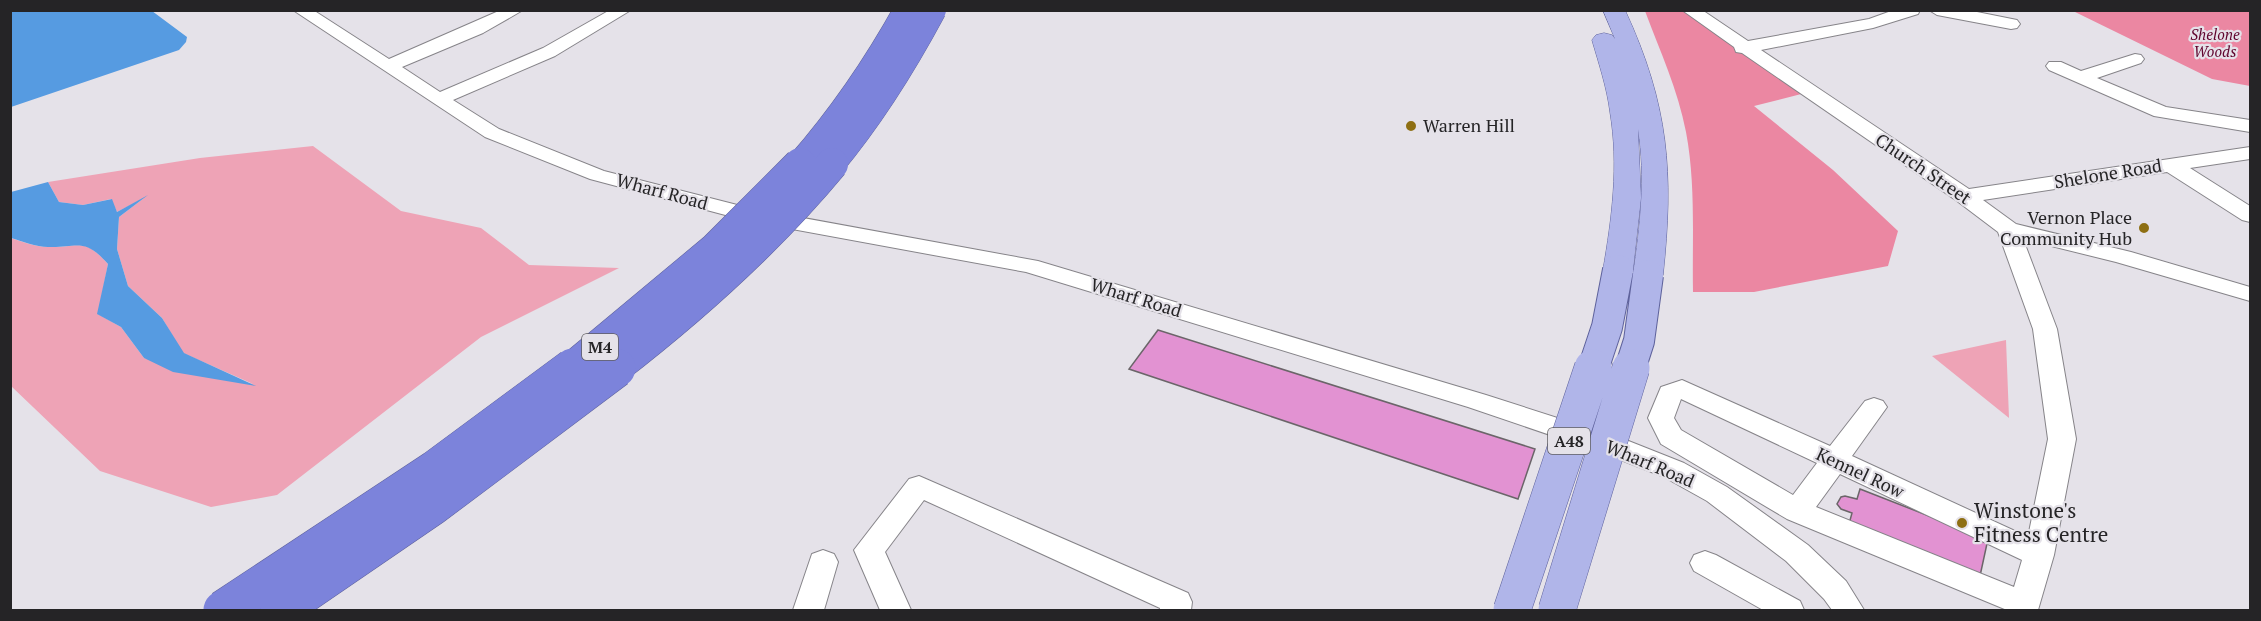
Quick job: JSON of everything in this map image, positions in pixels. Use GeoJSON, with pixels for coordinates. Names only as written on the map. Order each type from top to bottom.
{"type":"FeatureCollection","features":[{"type":"Feature","properties":{"kind":"highway","name":"M4"},"geometry":{"type":"LineString","coordinates":[[223,610],[372,514],[464,449],[604,344],[700,263],[774,192],[851,104],[882,57],[908,10]]}},
{"type":"Feature","properties":{"kind":"highway","name":"M4"},"geometry":{"type":"LineString","coordinates":[[280,610],[398,531],[560,412],[626,361],[717,282],[813,186],[864,125],[904,67],[933,10]]}},
{"type":"Feature","properties":{"kind":"main road","name":"A48"},"geometry":{"type":"LineString","coordinates":[[1557,610],[1639,341],[1633,273],[1623,241],[1628,176],[1625,125],[1617,84],[1594,10]]}},
{"type":"Feature","properties":{"kind":"main road","name":"A48"},"geometry":{"type":"LineString","coordinates":[[1512,610],[1607,327],[1633,273],[1656,175],[1651,129],[1641,85],[1614,10]]}},
{"type":"Feature","properties":{"kind":"street","name":"Wharf Road"},"geometry":{"type":"LineString","coordinates":[[301,10],[492,134],[597,175],[748,214],[1030,266],[1477,400],[1616,447],[1674,470],[1718,494],[1797,554],[1835,590],[1848,610]]}},
{"type":"Feature","properties":{"kind":"street"},"geometry":{"type":"LineString","coordinates":[[380,62],[477,29],[514,10]]}},
{"type":"Feature","properties":{"kind":"street"},"geometry":{"type":"LineString","coordinates":[[439,99],[549,52],[623,10]]}},
{"type":"Feature","properties":{"kind":"street","name":"Church Street"},"geometry":{"type":"LineString","coordinates":[[1690,10],[1742,48],[1965,195],[2008,229]]}},
{"type":"Feature","properties":{"kind":"street"},"geometry":{"type":"LineString","coordinates":[[1742,48],[1873,23],[1912,10]]}},
{"type":"Feature","properties":{"kind":"street"},"geometry":{"type":"LineString","coordinates":[[1937,10],[2014,23]]}},
{"type":"Feature","properties":{"kind":"street"},"geometry":{"type":"LineString","coordinates":[[2080,77],[2135,59]]}},
{"type":"Feature","properties":{"kind":"street"},"geometry":{"type":"LineString","coordinates":[[2055,66],[2161,112],[2250,126]]}},
{"type":"Feature","properties":{"kind":"street","name":"Shelone Road"},"geometry":{"type":"LineString","coordinates":[[1965,195],[2250,153]]}},
{"type":"Feature","properties":{"kind":"street"},"geometry":{"type":"LineString","coordinates":[[2171,165],[2248,212]]}},
{"type":"Feature","properties":{"kind":"street"},"geometry":{"type":"LineString","coordinates":[[2008,229],[2123,256],[2250,294]]}},
{"type":"Feature","properties":{"kind":"street"},"geometry":{"type":"LineString","coordinates":[[1874,407],[1797,511],[2024,607],[2039,555],[2062,439],[2045,329],[2008,229]]}},
{"type":"Feature","properties":{"kind":"street","name":"Kennel Row"},"geometry":{"type":"LineString","coordinates":[[1797,511],[1671,437],[1661,418],[1670,393],[1682,389],[2039,555]]}},
{"type":"Feature","properties":{"kind":"street"},"geometry":{"type":"LineString","coordinates":[[895,610],[869,550],[919,486],[1177,602],[1175,610]]}},
{"type":"Feature","properties":{"kind":"street"},"geometry":{"type":"LineString","coordinates":[[808,610],[823,562]]}},
{"type":"Feature","properties":{"kind":"street"},"geometry":{"type":"LineString","coordinates":[[1705,563],[1789,610]]}},
{"type":"Feature","properties":{"kind":"shaded area"},"geometry":{"type":"Polygon","coordinates":[[[313,146],[401,211],[481,228],[529,265],[619,268],[481,337],[277,495],[211,507],[100,471],[11,386],[10,238],[43,247],[80,245],[100,255],[108,264],[98,314],[121,327],[144,358],[253,384],[183,353],[162,318],[128,286],[117,249],[119,217],[144,198],[117,212],[111,199],[83,205],[59,202],[48,182],[200,158],[313,146]]]}},
{"type":"Feature","properties":{"kind":"shaded area"},"geometry":{"type":"Polygon","coordinates":[[[2006,340],[2009,418],[1932,356],[2006,340]]]}},
{"type":"Feature","properties":{"kind":"green space"},"geometry":{"type":"Polygon","coordinates":[[[1645,11],[1690,11],[1809,92],[1754,106],[1833,170],[1898,231],[1888,266],[1754,292],[1693,292],[1692,192],[1686,132],[1673,86],[1645,11]]]}},
{"type":"Feature","properties":{"kind":"green space","name":"Shelone Woods"},"geometry":{"type":"Polygon","coordinates":[[[2073,11],[2250,11],[2250,86],[2212,79],[2073,11]]]}},
{"type":"Feature","properties":{"kind":"water"},"geometry":{"type":"Polygon","coordinates":[[[10,11],[152,11],[187,37],[179,50],[11,107],[10,11]]]}},
{"type":"Feature","properties":{"kind":"water"},"geometry":{"type":"Polygon","coordinates":[[[48,182],[59,202],[83,205],[112,199],[117,212],[148,195],[119,217],[117,249],[128,286],[162,318],[184,353],[256,386],[173,372],[144,358],[121,327],[97,314],[108,264],[100,256],[86,247],[43,247],[11,238],[11,192],[48,182]]]}},
{"type":"Feature","properties":{"kind":"building"},"geometry":{"type":"Polygon","coordinates":[[[1158,330],[1535,449],[1518,499],[1129,369],[1158,330]]]}},
{"type":"Feature","properties":{"kind":"building"},"geometry":{"type":"Polygon","coordinates":[[[1860,489],[1988,539],[1980,576],[1849,524],[1852,513],[1841,509],[1837,504],[1841,497],[1845,496],[1857,499],[1860,489]]]}},
{"type":"Feature","properties":{"kind":"place","name":"Warren Hill"},"geometry":{"type":"Point","coordinates":[1411,126]}},
{"type":"Feature","properties":{"kind":"place","name":"Vernon Place Community Hub"},"geometry":{"type":"Point","coordinates":[2144,228]}},
{"type":"Feature","properties":{"kind":"place","name":"Winstone's Fitness Centre"},"geometry":{"type":"Point","coordinates":[1962,523]}}]}
